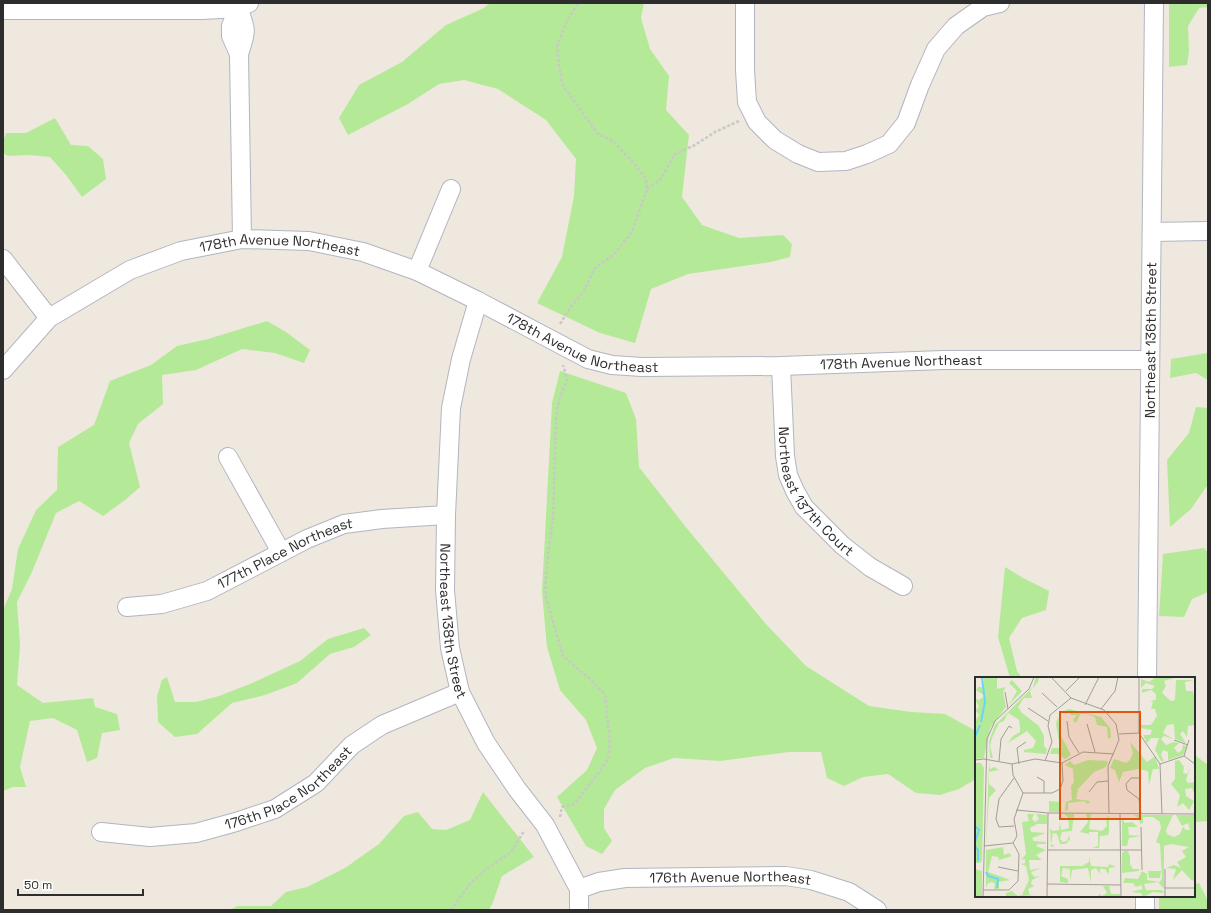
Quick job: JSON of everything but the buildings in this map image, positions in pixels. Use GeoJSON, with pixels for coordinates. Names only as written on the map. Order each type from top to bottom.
{"type":"FeatureCollection","features":[{"type":"Feature","properties":{"kind":"street"},"geometry":{"type":"LineString","coordinates":[[745,3],[745,70],[747,102],[757,122],[775,140],[798,154],[818,162],[846,161],[867,154],[889,144],[906,123],[920,85],[936,49],[956,26],[983,7],[1000,3]]}},
{"type":"Feature","properties":{"kind":"street","name":"Northeast 136th Street"},"geometry":{"type":"LineString","coordinates":[[1147,677],[1154,3]]}},
{"type":"Feature","properties":{"kind":"street"},"geometry":{"type":"LineString","coordinates":[[3,10],[202,10],[243,6]]}},
{"type":"Feature","properties":{"kind":"street"},"geometry":{"type":"LineString","coordinates":[[242,239],[239,54],[231,36],[231,26],[243,6]]}},
{"type":"Feature","properties":{"kind":"street"},"geometry":{"type":"LineString","coordinates":[[417,271],[451,189]]}},
{"type":"Feature","properties":{"kind":"street"},"geometry":{"type":"LineString","coordinates":[[1152,232],[1208,231]]}},
{"type":"Feature","properties":{"kind":"street","name":"178th Avenue Northeast"},"geometry":{"type":"LineString","coordinates":[[3,370],[49,318],[130,270],[182,251],[242,239],[309,241],[363,252],[417,271],[478,301],[588,359],[612,365],[642,367],[781,366],[943,360],[1150,360]]}},
{"type":"Feature","properties":{"kind":"street"},"geometry":{"type":"LineString","coordinates":[[3,259],[49,318]]}},
{"type":"Feature","properties":{"kind":"street","name":"Northeast 138th Street"},"geometry":{"type":"LineString","coordinates":[[478,301],[461,358],[451,408],[446,515],[445,590],[450,648],[460,692],[486,743],[517,789],[545,825],[579,888],[579,910]]}},
{"type":"Feature","properties":{"kind":"street","name":"Northeast 137th Court"},"geometry":{"type":"LineString","coordinates":[[781,366],[785,456],[788,475],[794,492],[804,506],[842,545],[870,567],[903,586]]}},
{"type":"Feature","properties":{"kind":"street"},"geometry":{"type":"LineString","coordinates":[[228,457],[281,552]]}},
{"type":"Feature","properties":{"kind":"street","name":"177th Place Northeast"},"geometry":{"type":"LineString","coordinates":[[127,607],[162,604],[207,591],[307,539],[344,524],[382,519],[446,515]]}},
{"type":"Feature","properties":{"kind":"street","name":"176th Place Northeast"},"geometry":{"type":"LineString","coordinates":[[101,832],[150,837],[196,833],[275,809],[316,783],[352,745],[382,725],[460,692]]}},
{"type":"Feature","properties":{"kind":"street","name":"176th Avenue Northeast"},"geometry":{"type":"LineString","coordinates":[[579,888],[599,882],[625,878],[786,876],[811,880],[849,892],[876,910]]}},
{"type":"Feature","properties":{"kind":"street"},"geometry":{"type":"LineString","coordinates":[[1145,897],[1145,910]]}},
{"type":"Feature","properties":{"kind":"path"},"geometry":{"type":"LineString","coordinates":[[560,324],[570,308],[584,291],[594,269],[614,254],[632,232],[647,190],[646,180],[633,162],[613,140],[598,134],[563,86],[557,47],[565,25],[578,3]]}},
{"type":"Feature","properties":{"kind":"path"},"geometry":{"type":"LineString","coordinates":[[647,190],[660,180],[674,154],[695,145],[715,132],[753,113]]}},
{"type":"Feature","properties":{"kind":"path"},"geometry":{"type":"LineString","coordinates":[[560,820],[562,807],[574,804],[601,770],[608,758],[610,744],[605,695],[590,679],[563,656],[546,598],[545,588],[553,520],[556,416],[566,378],[562,361]]}},
{"type":"Feature","properties":{"kind":"path"},"geometry":{"type":"LineString","coordinates":[[451,910],[469,885],[498,860],[511,852],[524,831]]}},
{"type":"Feature","properties":{"kind":"green space"},"geometry":{"type":"Polygon","coordinates":[[[490,3],[644,3],[641,18],[650,49],[669,76],[666,110],[689,135],[682,197],[702,225],[739,238],[783,235],[792,244],[790,257],[771,262],[688,274],[651,289],[635,343],[600,333],[537,303],[562,257],[574,196],[576,159],[546,120],[498,89],[464,80],[439,84],[408,104],[348,135],[339,118],[359,85],[402,62],[446,25],[484,8],[490,3]]]}},
{"type":"Feature","properties":{"kind":"green space"},"geometry":{"type":"Polygon","coordinates":[[[1169,3],[1208,3],[1208,7],[1199,8],[1188,26],[1189,52],[1187,65],[1169,67],[1169,3]]]}},
{"type":"Feature","properties":{"kind":"green space"},"geometry":{"type":"Polygon","coordinates":[[[55,118],[71,145],[88,146],[103,159],[106,179],[82,197],[66,175],[50,157],[29,155],[8,156],[3,153],[3,142],[6,133],[26,133],[55,118]]]}},
{"type":"Feature","properties":{"kind":"green space"},"geometry":{"type":"Polygon","coordinates":[[[267,321],[286,332],[310,350],[304,363],[275,353],[242,349],[196,370],[162,375],[163,404],[138,424],[129,443],[140,487],[103,516],[79,501],[56,513],[32,572],[17,602],[20,645],[17,685],[43,703],[93,698],[95,707],[117,714],[120,730],[102,733],[97,758],[87,762],[77,730],[53,718],[30,721],[20,767],[26,787],[13,787],[3,791],[3,610],[12,589],[18,549],[36,510],[57,490],[58,447],[94,425],[110,381],[151,365],[177,346],[208,339],[267,321]]]}},
{"type":"Feature","properties":{"kind":"green space"},"geometry":{"type":"Polygon","coordinates":[[[1208,353],[1208,380],[1196,373],[1170,378],[1171,359],[1208,353]]]}},
{"type":"Feature","properties":{"kind":"green space"},"geometry":{"type":"Polygon","coordinates":[[[560,371],[626,393],[636,419],[639,467],[685,526],[765,623],[806,666],[869,706],[911,712],[945,714],[975,730],[975,780],[959,789],[940,795],[916,793],[888,774],[863,777],[844,786],[827,778],[821,752],[789,752],[720,761],[674,758],[645,768],[615,790],[604,809],[604,828],[612,841],[602,854],[586,846],[557,797],[587,770],[597,748],[586,720],[560,690],[547,647],[542,592],[552,403],[560,371]]]}},
{"type":"Feature","properties":{"kind":"green space"},"geometry":{"type":"Polygon","coordinates":[[[1196,407],[1208,408],[1208,487],[1206,487],[1191,509],[1170,527],[1167,460],[1189,433],[1196,407]]]}},
{"type":"Feature","properties":{"kind":"green space"},"geometry":{"type":"Polygon","coordinates":[[[1204,548],[1208,553],[1208,592],[1192,599],[1184,617],[1159,616],[1163,554],[1204,548]]]}},
{"type":"Feature","properties":{"kind":"green space"},"geometry":{"type":"Polygon","coordinates":[[[1005,567],[1049,591],[1046,610],[1022,618],[1009,638],[1017,671],[1021,677],[1010,677],[998,637],[1005,567]]]}},
{"type":"Feature","properties":{"kind":"green space"},"geometry":{"type":"Polygon","coordinates":[[[364,628],[371,635],[354,647],[330,654],[297,683],[265,695],[232,703],[197,734],[175,737],[158,722],[157,696],[162,680],[167,677],[175,702],[196,702],[219,696],[250,684],[300,661],[328,639],[364,628]]]}},
{"type":"Feature","properties":{"kind":"green space"},"geometry":{"type":"Polygon","coordinates":[[[1195,756],[1208,765],[1208,821],[1195,822],[1195,756]]]}},
{"type":"Feature","properties":{"kind":"green space"},"geometry":{"type":"Polygon","coordinates":[[[483,792],[534,857],[502,876],[489,910],[229,910],[238,906],[271,906],[286,892],[307,887],[345,868],[379,844],[404,816],[418,812],[432,829],[446,830],[470,820],[483,792]]]}},
{"type":"Feature","properties":{"kind":"green space"},"geometry":{"type":"Polygon","coordinates":[[[1199,883],[1208,901],[1208,910],[1159,910],[1160,897],[1195,897],[1195,884],[1199,883]]]}}]}
